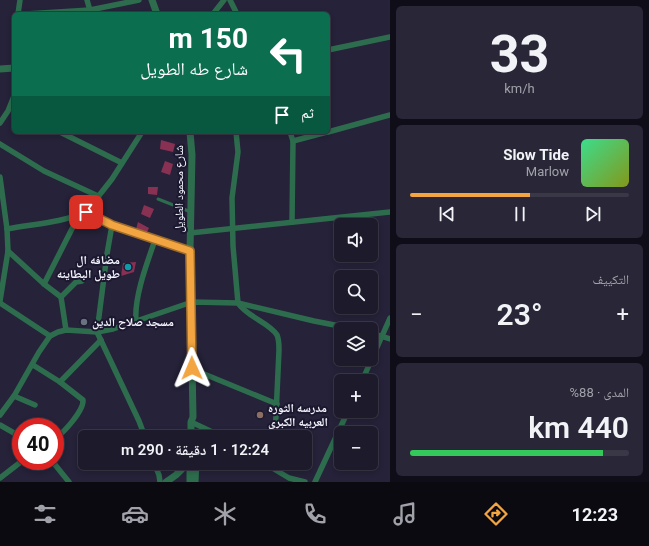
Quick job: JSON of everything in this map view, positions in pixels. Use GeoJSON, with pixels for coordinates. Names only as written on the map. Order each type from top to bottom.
{"type":"FeatureCollection","features":[{"type":"Feature","properties":{"kind":"street"},"geometry":{"type":"LineString","coordinates":[[18,12],[20,0]]}},
{"type":"Feature","properties":{"kind":"street"},"geometry":{"type":"LineString","coordinates":[[87,0],[90,12],[139,0]]}},
{"type":"Feature","properties":{"kind":"street"},"geometry":{"type":"LineString","coordinates":[[152,0],[156,12]]}},
{"type":"Feature","properties":{"kind":"street"},"geometry":{"type":"LineString","coordinates":[[215,12],[224,0]]}},
{"type":"Feature","properties":{"kind":"street"},"geometry":{"type":"LineString","coordinates":[[230,0],[236,12]]}},
{"type":"Feature","properties":{"kind":"street"},"geometry":{"type":"LineString","coordinates":[[330,50],[390,37]]}},
{"type":"Feature","properties":{"kind":"street"},"geometry":{"type":"LineString","coordinates":[[0,69],[12,68]]}},
{"type":"Feature","properties":{"kind":"street"},"geometry":{"type":"LineString","coordinates":[[0,123],[12,102]]}},
{"type":"Feature","properties":{"kind":"street"},"geometry":{"type":"LineString","coordinates":[[330,131],[390,115]]}},
{"type":"Feature","properties":{"kind":"street"},"geometry":{"type":"LineString","coordinates":[[69,134],[122,163]]}},
{"type":"Feature","properties":{"kind":"street"},"geometry":{"type":"LineString","coordinates":[[7,229],[41,224],[86,212],[112,179],[141,134]]}},
{"type":"Feature","properties":{"kind":"street","name":"شارع محمود الطويل"},"geometry":{"type":"LineString","coordinates":[[190,134],[192,155],[190,233],[192,302],[192,430]]}},
{"type":"Feature","properties":{"kind":"street"},"geometry":{"type":"LineString","coordinates":[[236,134],[238,152],[232,198],[238,303],[243,309],[274,331],[278,338],[279,350],[275,430]]}},
{"type":"Feature","properties":{"kind":"street"},"geometry":{"type":"LineString","coordinates":[[291,134],[293,141],[292,222]]}},
{"type":"Feature","properties":{"kind":"street"},"geometry":{"type":"LineString","coordinates":[[293,141],[319,134]]}},
{"type":"Feature","properties":{"kind":"street"},"geometry":{"type":"LineString","coordinates":[[0,144],[44,171],[98,196]]}},
{"type":"Feature","properties":{"kind":"street"},"geometry":{"type":"LineString","coordinates":[[0,177],[7,229],[8,250],[0,302],[50,336]]}},
{"type":"Feature","properties":{"kind":"street"},"geometry":{"type":"LineString","coordinates":[[86,212],[112,225],[190,251]]}},
{"type":"Feature","properties":{"kind":"street"},"geometry":{"type":"LineString","coordinates":[[190,233],[390,212]]}},
{"type":"Feature","properties":{"kind":"street"},"geometry":{"type":"LineString","coordinates":[[44,284],[79,215]]}},
{"type":"Feature","properties":{"kind":"street"},"geometry":{"type":"LineString","coordinates":[[112,225],[97,332],[102,340],[142,430]]}},
{"type":"Feature","properties":{"kind":"street"},"geometry":{"type":"LineString","coordinates":[[0,236],[7,239]]}},
{"type":"Feature","properties":{"kind":"street"},"geometry":{"type":"LineString","coordinates":[[136,321],[136,305],[147,263],[155,240]]}},
{"type":"Feature","properties":{"kind":"street"},"geometry":{"type":"LineString","coordinates":[[8,250],[44,284],[61,297],[66,330]]}},
{"type":"Feature","properties":{"kind":"street"},"geometry":{"type":"LineString","coordinates":[[61,297],[76,282],[82,282]]}},
{"type":"Feature","properties":{"kind":"street"},"geometry":{"type":"LineString","coordinates":[[0,415],[14,396],[33,365],[39,352],[50,336],[58,332],[66,330],[97,332],[113,330],[192,302],[238,303],[334,325]]}},
{"type":"Feature","properties":{"kind":"street"},"geometry":{"type":"LineString","coordinates":[[365,374],[390,318]]}},
{"type":"Feature","properties":{"kind":"street"},"geometry":{"type":"LineString","coordinates":[[378,335],[390,339]]}},
{"type":"Feature","properties":{"kind":"street"},"geometry":{"type":"LineString","coordinates":[[60,382],[102,340]]}},
{"type":"Feature","properties":{"kind":"street"},"geometry":{"type":"LineString","coordinates":[[33,365],[60,382],[81,398],[83,404],[64,431]]}},
{"type":"Feature","properties":{"kind":"street"},"geometry":{"type":"LineString","coordinates":[[192,368],[277,404]]}},
{"type":"Feature","properties":{"kind":"street"},"geometry":{"type":"LineString","coordinates":[[14,396],[35,405]]}},
{"type":"Feature","properties":{"kind":"street"},"geometry":{"type":"LineString","coordinates":[[315,482],[345,418]]}},
{"type":"Feature","properties":{"kind":"street"},"geometry":{"type":"LineString","coordinates":[[193,421],[195,430]]}},
{"type":"Feature","properties":{"kind":"street"},"geometry":{"type":"LineString","coordinates":[[193,421],[210,430]]}},
{"type":"Feature","properties":{"kind":"street"},"geometry":{"type":"LineString","coordinates":[[0,425],[12,432]]}},
{"type":"Feature","properties":{"kind":"street"},"geometry":{"type":"LineString","coordinates":[[0,478],[12,469]]}},
{"type":"Feature","properties":{"kind":"street"},"geometry":{"type":"LineString","coordinates":[[59,470],[69,482]]}},
{"type":"Feature","properties":{"kind":"street"},"geometry":{"type":"LineString","coordinates":[[157,470],[160,482]]}},
{"type":"Feature","properties":{"kind":"street"},"geometry":{"type":"LineString","coordinates":[[166,482],[181,470]]}},
{"type":"Feature","properties":{"kind":"street"},"geometry":{"type":"LineString","coordinates":[[189,470],[190,482]]}},
{"type":"Feature","properties":{"kind":"street"},"geometry":{"type":"LineString","coordinates":[[196,470],[196,482]]}},
{"type":"Feature","properties":{"kind":"street"},"geometry":{"type":"LineString","coordinates":[[278,470],[289,478],[305,482]]}},
{"type":"Feature","properties":{"kind":"lane"},"geometry":{"type":"LineString","coordinates":[[158,199],[191,212]]}},
{"type":"Feature","properties":{"kind":"building"},"geometry":{"type":"Polygon","coordinates":[[[161,140],[175,144],[173,152],[160,149],[161,140]]]}},
{"type":"Feature","properties":{"kind":"building"},"geometry":{"type":"Polygon","coordinates":[[[165,161],[173,164],[170,175],[161,172],[165,161]]]}},
{"type":"Feature","properties":{"kind":"building"},"geometry":{"type":"Polygon","coordinates":[[[148,187],[158,187],[157,195],[148,194],[148,187]]]}},
{"type":"Feature","properties":{"kind":"building"},"geometry":{"type":"Polygon","coordinates":[[[144,205],[154,209],[150,218],[141,214],[144,205]]]}},
{"type":"Feature","properties":{"kind":"building"},"geometry":{"type":"Polygon","coordinates":[[[138,222],[149,228],[147,232],[136,229],[138,222]]]}},
{"type":"Feature","properties":{"kind":"building","name":"مضافه ال طويل البطاينه"},"geometry":{"type":"Polygon","coordinates":[[[136,262],[134,272],[121,276],[123,263],[136,262]]]}},
{"type":"Feature","properties":{"kind":"place","name":"مضافه ال طويل البطاينه"},"geometry":{"type":"Point","coordinates":[128,267]}},
{"type":"Feature","properties":{"kind":"place","name":"مسجد صلاح الدين"},"geometry":{"type":"Point","coordinates":[84,322]}},
{"type":"Feature","properties":{"kind":"place","name":"مدرسه الثوره العربيه الكبرى"},"geometry":{"type":"Point","coordinates":[260,415]}},
{"type":"Feature","properties":{"kind":"route"},"geometry":{"type":"LineString","coordinates":[[86,212],[112,225],[190,251],[192,368]]}}]}
